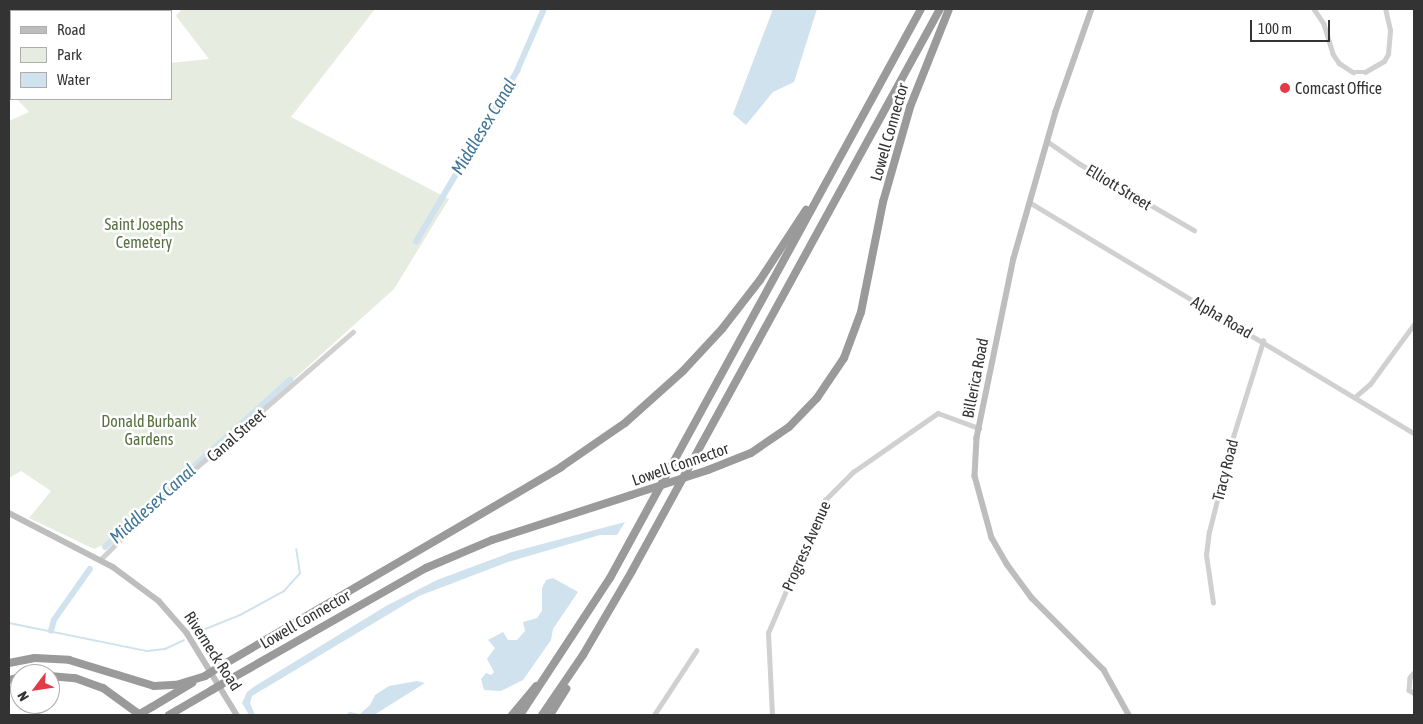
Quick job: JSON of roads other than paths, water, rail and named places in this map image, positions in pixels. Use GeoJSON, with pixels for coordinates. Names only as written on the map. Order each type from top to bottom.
{"type":"FeatureCollection","features":[{"type":"Feature","properties":{"kind":"highway"},"geometry":{"type":"LineString","coordinates":[[520,715],[554,666],[610,578],[921,9]]}},
{"type":"Feature","properties":{"kind":"highway"},"geometry":{"type":"LineString","coordinates":[[550,715],[940,9]]}},
{"type":"Feature","properties":{"kind":"highway","name":"Lowell Connector"},"geometry":{"type":"LineString","coordinates":[[169,715],[426,568],[492,540],[708,470],[751,452],[780,434],[817,398],[844,358],[861,312],[884,202],[907,115],[949,9]]}},
{"type":"Feature","properties":{"kind":"highway"},"geometry":{"type":"LineString","coordinates":[[60,677],[75,678],[103,688],[139,715],[561,467],[640,410],[696,357],[740,307],[838,160]]}},
{"type":"Feature","properties":{"kind":"highway"},"geometry":{"type":"LineString","coordinates":[[542,715],[593,639]]}},
{"type":"Feature","properties":{"kind":"highway"},"geometry":{"type":"LineString","coordinates":[[9,663],[35,658],[69,660],[154,686],[176,685],[205,676]]}},
{"type":"Feature","properties":{"kind":"highway"},"geometry":{"type":"LineString","coordinates":[[512,715],[554,666]]}},
{"type":"Feature","properties":{"kind":"main road","name":"Billerica Road"},"geometry":{"type":"LineString","coordinates":[[1092,9],[1047,141],[1029,202],[1001,316],[979,428],[975,476],[992,538],[1032,598],[1104,670],[1129,715]]}},
{"type":"Feature","properties":{"kind":"main road","name":"Riverneck Road"},"geometry":{"type":"LineString","coordinates":[[9,513],[100,560],[148,591],[176,617],[237,715]]}},
{"type":"Feature","properties":{"kind":"street"},"geometry":{"type":"LineString","coordinates":[[1314,9],[1324,24],[1333,54],[1339,63],[1353,72],[1365,72],[1384,61],[1388,54],[1390,30],[1385,9]]}},
{"type":"Feature","properties":{"kind":"street","name":"Elliott Street"},"geometry":{"type":"LineString","coordinates":[[1047,141],[1105,179],[1194,230]]}},
{"type":"Feature","properties":{"kind":"street","name":"Alpha Road"},"geometry":{"type":"LineString","coordinates":[[1029,202],[1414,433]]}},
{"type":"Feature","properties":{"kind":"street"},"geometry":{"type":"LineString","coordinates":[[1355,397],[1370,384],[1414,324]]}},
{"type":"Feature","properties":{"kind":"street","name":"Canal Street"},"geometry":{"type":"LineString","coordinates":[[100,560],[160,499],[353,332]]}},
{"type":"Feature","properties":{"kind":"street","name":"Tracy Road"},"geometry":{"type":"LineString","coordinates":[[1213,603],[1206,555],[1209,532],[1233,437],[1263,342]]}},
{"type":"Feature","properties":{"kind":"street","name":"Progress Avenue"},"geometry":{"type":"LineString","coordinates":[[772,715],[768,633],[825,500],[853,472],[938,413],[979,428]]}},
{"type":"Feature","properties":{"kind":"street"},"geometry":{"type":"LineString","coordinates":[[654,715],[696,651]]}},
{"type":"Feature","properties":{"kind":"street"},"geometry":{"type":"LineString","coordinates":[[1414,673],[1410,678],[1409,690],[1414,693]]}},
{"type":"Feature","properties":{"kind":"water"},"geometry":{"type":"Polygon","coordinates":[[[773,9],[817,9],[794,82],[773,92],[746,125],[733,114],[773,9]]]}},
{"type":"Feature","properties":{"kind":"water"},"geometry":{"type":"Polygon","coordinates":[[[625,522],[617,535],[600,535],[508,562],[419,596],[252,696],[250,703],[255,715],[249,715],[242,703],[247,692],[255,686],[386,606],[437,580],[512,552],[625,522]]]}},
{"type":"Feature","properties":{"kind":"water"},"geometry":{"type":"Polygon","coordinates":[[[553,578],[578,592],[553,629],[551,640],[523,680],[501,691],[484,690],[481,679],[486,673],[491,675],[494,672],[487,659],[495,648],[488,640],[503,632],[508,640],[517,640],[525,631],[523,622],[537,618],[542,611],[542,588],[546,580],[553,578]]]}},
{"type":"Feature","properties":{"kind":"water"},"geometry":{"type":"Polygon","coordinates":[[[417,681],[425,683],[374,715],[345,715],[350,712],[360,714],[370,705],[375,695],[389,686],[417,681]]]}},
{"type":"Feature","properties":{"kind":"waterway","name":"Middlesex Canal"},"geometry":{"type":"LineString","coordinates":[[416,242],[517,71],[544,9]]}},
{"type":"Feature","properties":{"kind":"waterway","name":"Middlesex Canal"},"geometry":{"type":"LineString","coordinates":[[169,489],[290,380]]}},
{"type":"Feature","properties":{"kind":"waterway","name":"Middlesex Canal"},"geometry":{"type":"LineString","coordinates":[[105,547],[160,497]]}},
{"type":"Feature","properties":{"kind":"waterway"},"geometry":{"type":"LineString","coordinates":[[198,632],[240,615],[284,591],[300,573],[296,549]]}},
{"type":"Feature","properties":{"kind":"waterway","name":"Middlesex Canal"},"geometry":{"type":"LineString","coordinates":[[51,631],[54,620],[90,569]]}},
{"type":"Feature","properties":{"kind":"waterway"},"geometry":{"type":"LineString","coordinates":[[9,623],[147,651],[165,649],[184,640]]}},
{"type":"Feature","properties":{"kind":"place","name":"Comcast Office"},"geometry":{"type":"Point","coordinates":[1285,88]}},
{"type":"Feature","properties":{"kind":"park label","name":"Saint Josephs Cemetery"},"geometry":{"type":"Point","coordinates":[144,233]}},
{"type":"Feature","properties":{"kind":"park label","name":"Donald Burbank Gardens"},"geometry":{"type":"Point","coordinates":[149,430]}}]}
